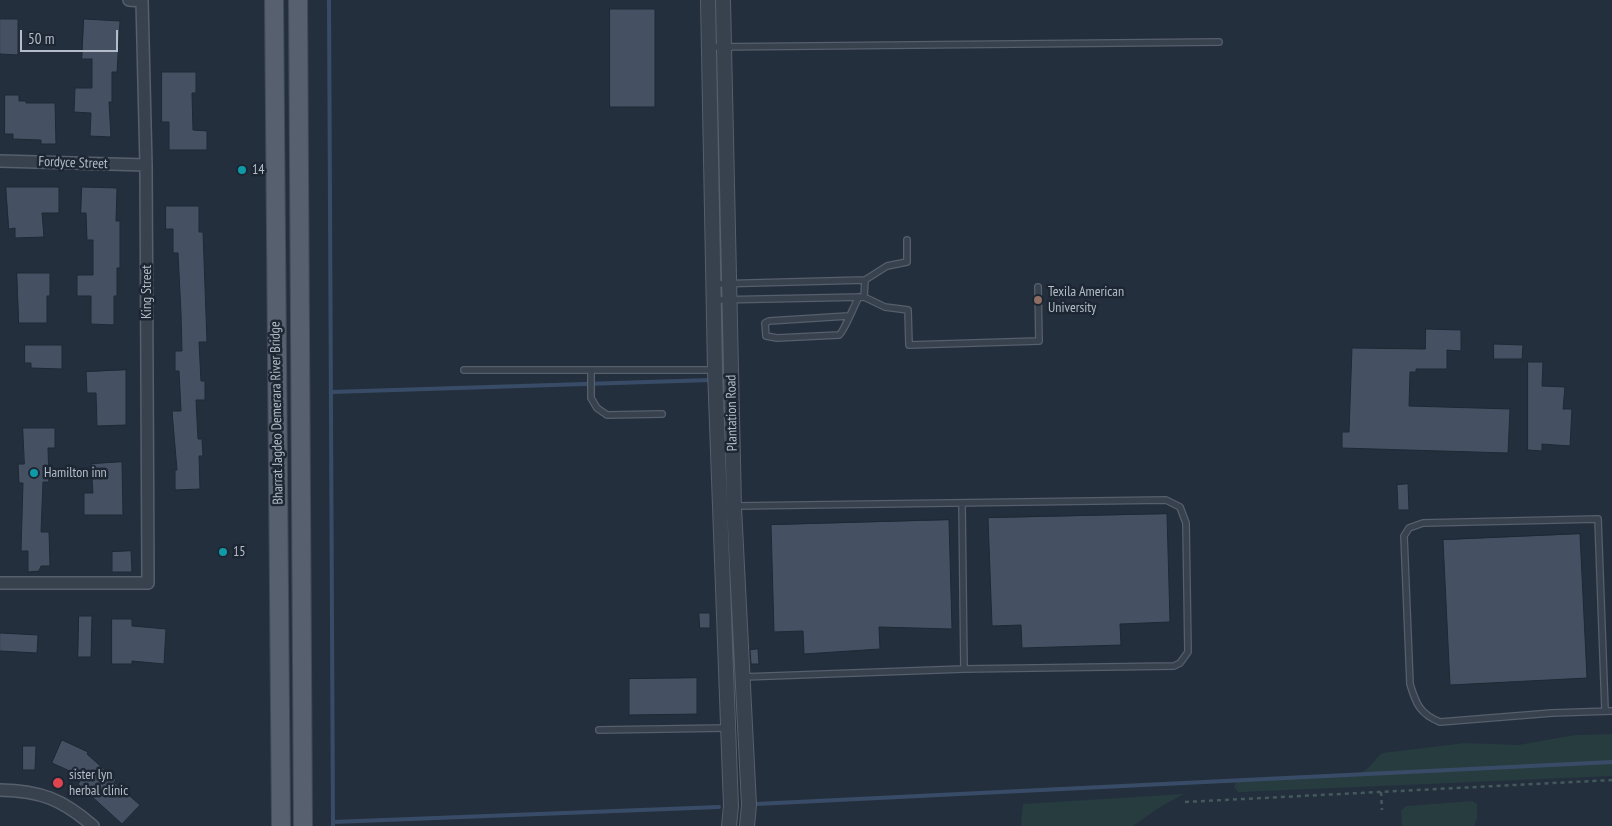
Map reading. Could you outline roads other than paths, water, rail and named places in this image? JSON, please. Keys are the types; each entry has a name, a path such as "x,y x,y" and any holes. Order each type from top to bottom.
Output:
{"main road":[{"name":"Bharrat Jagdeo Demerara River Bridge","path":"274,0 281,826"},
{"name":"Bharrat Jagdeo Demerara River Bridge","path":"298,0 303,826"}],"street":[{"path":"129,0 142,0"},
{"name":"King Street","path":"0,583 148,583 146,165 142,0"},
{"name":"Plantation Road","path":"708,0 715,370 731,806 729,826"},
{"name":"Plantation Road","path":"723,0 734,507 749,805 747,826"},
{"name":"Fordyce Street","path":"0,161 146,165"},
{"path":"0,790 36,792 59,800 93,826"}],"lane":[{"path":"710,47 1218,42"},
{"path":"714,284 865,280 887,266 907,262 907,240"},
{"path":"848,316 772,320 766,323 766,336 777,338 839,335 844,331 848,316 861,297 865,280"},
{"path":"715,300 861,297 885,307 908,310 909,345 1039,341 1038,287"},
{"path":"464,370 715,370"},
{"path":"591,371 592,398 598,408 607,415 662,414"},
{"path":"719,507 1166,500 1174,502 1184,513 1186,523 1188,652 1180,663 1166,667 964,669 743,677"},
{"path":"962,504 964,669"},
{"path":"1598,519 1609,710 1440,722 1427,717 1416,706 1410,684 1404,536 1409,528 1423,523 1598,519"},
{"path":"599,730 727,728"}],"waterway":[{"path":"329,0 333,826"},
{"path":"331,392 711,380"},
{"path":"756,804 1612,762"},
{"path":"333,822 719,807"}],"place":[{"name":"14","path":"242,170"},
{"name":"Texila American University","path":"1038,300"},
{"name":"Hamilton inn","path":"34,473"},
{"name":"15","path":"223,552"},
{"name":"sister lyn herbal clinic","path":"58,783"}]}
